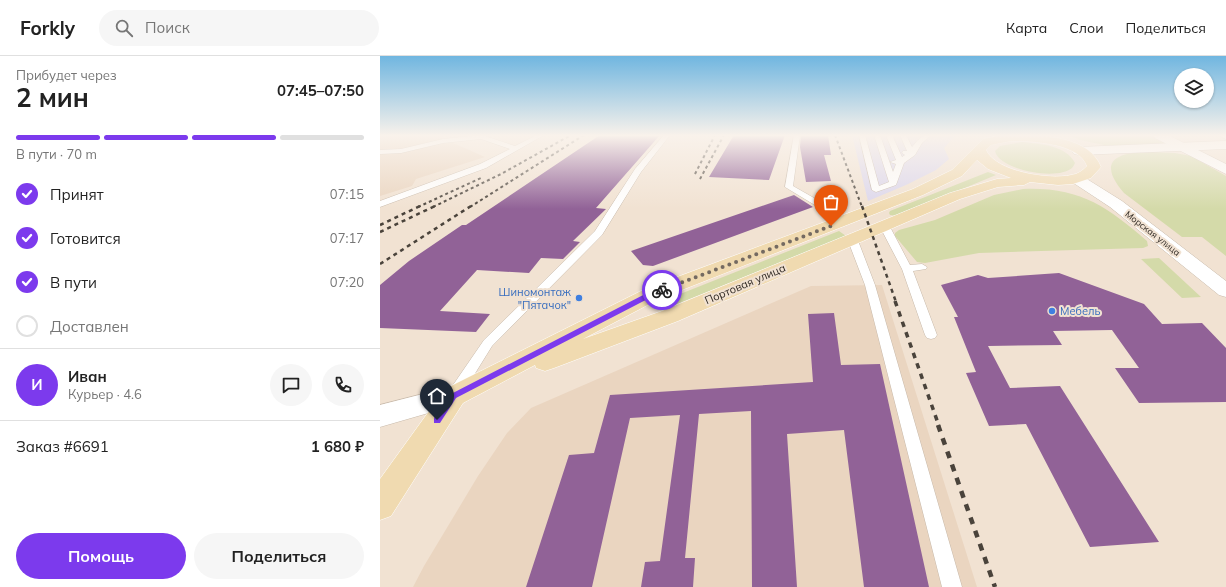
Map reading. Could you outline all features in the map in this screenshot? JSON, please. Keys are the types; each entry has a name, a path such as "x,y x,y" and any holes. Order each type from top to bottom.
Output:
{"main road":[{"name":"Портовая улица","path":"454,396 670,316 849,229 957,173 969,160"},
{"path":"985,160 995,167 1015,175 1038,180 1054,181 1077,179 1091,173 1094,167 1091,160"},
{"name":"Портовая улица","path":"454,396 652,294 849,229 884,225 955,196 997,183 1038,180"},
{"path":"652,294 648,305 654,312 670,316"},
{"path":"380,505 454,396"}],"street":[{"path":"1206,160 1226,170"},
{"name":"Морская улица","path":"1077,179 1116,204 1226,291"},
{"name":"Портовая улица","path":"380,416 454,396"}],"lane":[{"path":"380,204 483,166 494,160"},
{"path":"454,396 488,343 599,233 638,171 647,160"},
{"path":"793,160 789,187 849,229 870,285 952,587"},
{"path":"868,160 876,190 893,183 901,162 904,160"},
{"path":"893,183 886,162 901,162"},
{"path":"884,225 907,269 931,335"},
{"path":"907,269 922,267"}],"shaded area":[{"path":"380,160 476,160 416,179 412,186 380,196"},
{"path":"858,160 948,160 936,170 906,185 868,201"},
{"path":"882,285 977,587 413,587 478,476 507,433 531,408 811,286"}],"green space":[{"path":"1001,160 1073,160 1075,163 1072,168 1065,172 1054,174 1029,172 1007,164"},
{"path":"1114,160 1198,160 1226,176 1226,256 1202,237 1182,237 1124,193 1117,185 1112,175 1111,165"},
{"path":"988,172 996,175 897,216 890,215 889,213 890,211"},
{"path":"1023,189 1061,191 1091,201 1105,209 1132,229 1147,241 1148,246 1143,248 979,253 925,263 917,262 895,236 895,233 899,230 935,220 994,195"},
{"path":"839,231 846,236 672,306 669,307 661,305 665,300"},
{"path":"1159,258 1201,297 1182,298 1141,259"}],"building":[{"path":"563,160 638,160 596,208 606,209 573,241 580,242 563,259 541,258 529,273 477,270 440,311 490,314 476,332 380,328 380,285 409,261 462,225 466,225"},
{"path":"719,160 776,160 769,180 709,177"},
{"path":"802,160 825,160 831,181 806,182"},
{"path":"794,195 813,207 653,266 643,265 631,251"},
{"path":"1059,273 1144,304 1162,324 1202,323 1226,348 1226,402 1139,403 1115,368 1139,368 1112,330 1053,331 1062,345 988,346 1010,388 1060,386 1159,542 1090,547 1026,424 989,426 966,373 976,372 954,317 958,317 941,285 978,275 988,278"},
{"path":"834,313 841,365 880,364 929,587 864,587 844,430 787,434 797,587 752,587 751,411 699,414 685,558 695,558 693,587 641,587 645,562 660,561 680,415 630,418 592,587 526,587 569,455 594,453 610,395 813,382 808,314"}],"railway":[{"path":"433,207 527,160"},
{"path":"470,207 545,160"},
{"path":"695,174 702,160"},
{"path":"700,179 710,160"},
{"path":"844,160 862,207"},
{"path":"418,207 481,178"},
{"path":"380,225 420,206"},
{"path":"380,232 435,206"},
{"path":"380,264 471,206"},
{"path":"862,206 896,302"},
{"path":"895,301 939,426"},
{"path":"938,425 995,587"}],"way so far":[{"path":"662,290 831,226"}],"place":[{"name":"Шиномонтаж \"Пятачок\"","path":"579,298"},
{"name":"Мебель","path":"1052,311"}],"route":[{"path":"437,420 454,396 662,290"}]}
